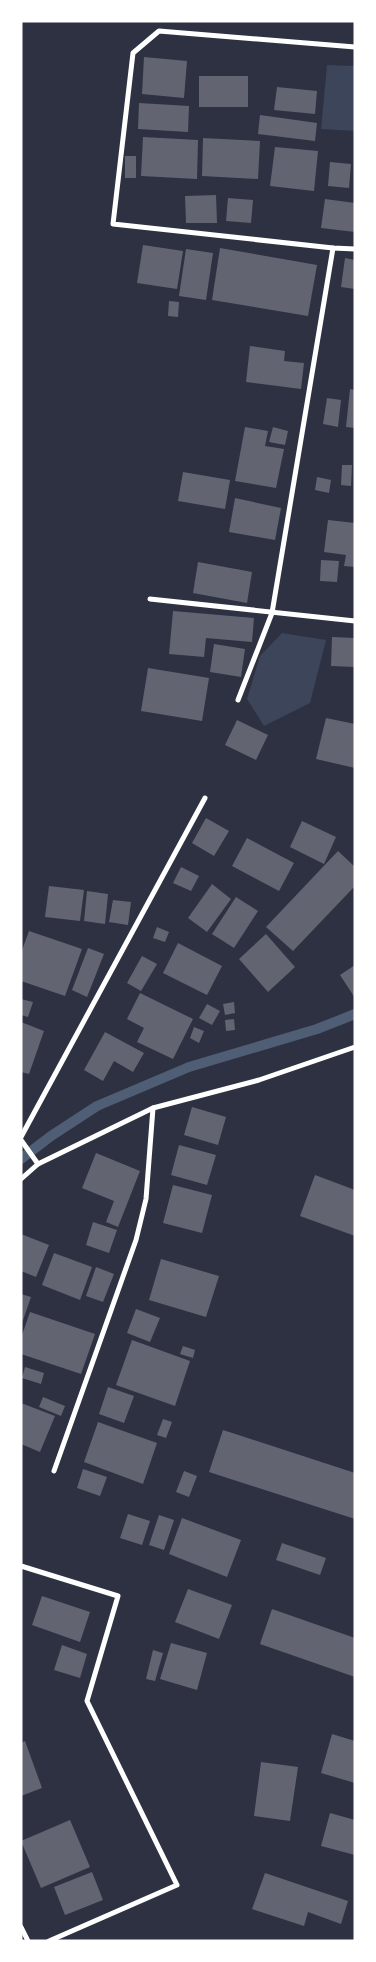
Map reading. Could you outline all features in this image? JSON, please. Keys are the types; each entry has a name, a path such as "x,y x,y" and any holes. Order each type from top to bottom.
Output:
{"street":[{"path":"355,47 159,31 133,53 113,224 355,249"},
{"path":"238,700 272,613 332,248"},
{"path":"150,599 355,621"},
{"path":"38,1164 21,1139 205,798"},
{"path":"21,1179 38,1164 152,1108 259,1080 355,1047"},
{"path":"54,1471 136,1240 146,1199 152,1108"},
{"path":"21,1566 118,1596 86,1701 178,1885 49,1941"},
{"path":"21,1927 28,1941"}],"shaded area":[{"path":"327,65 355,66 355,131 321,129"},
{"path":"282,633 326,640 310,703 264,726 247,699 260,656"}],"building":[{"path":"144,57 187,61 184,98 142,94"},
{"path":"199,76 248,76 248,107 199,107"},
{"path":"277,87 317,91 315,114 274,110"},
{"path":"139,103 189,106 188,132 138,129"},
{"path":"260,115 317,123 315,141 258,134"},
{"path":"143,137 198,140 197,179 141,176"},
{"path":"203,138 260,141 258,179 202,176"},
{"path":"275,147 318,151 314,191 270,186"},
{"path":"125,156 136,156 136,178 125,178"},
{"path":"330,162 351,164 349,188 328,186"},
{"path":"216,195 217,223 186,223 185,196"},
{"path":"228,198 253,200 251,223 226,221"},
{"path":"325,199 355,203 355,232 321,228"},
{"path":"143,245 183,251 177,289 137,283"},
{"path":"220,248 317,265 308,316 212,300"},
{"path":"186,249 213,253 206,300 179,296"},
{"path":"345,258 355,260 355,289 341,287"},
{"path":"169,301 179,302 178,317 168,316"},
{"path":"250,346 285,351 284,361 304,363 301,389 246,382"},
{"path":"350,389 355,390 355,428 346,427"},
{"path":"327,398 341,400 338,427 323,424"},
{"path":"245,427 268,431 265,446 284,449 276,488 235,481"},
{"path":"273,427 288,431 285,445 269,442"},
{"path":"342,465 352,465 351,486 341,485"},
{"path":"183,472 230,480 225,509 178,501"},
{"path":"317,477 331,480 329,493 315,490"},
{"path":"235,498 281,508 275,540 229,532"},
{"path":"328,520 355,523 355,567 344,566 346,555 324,552"},
{"path":"321,560 339,561 337,582 320,581"},
{"path":"198,562 252,572 247,603 193,593"},
{"path":"173,611 254,618 252,642 206,638 204,657 169,654"},
{"path":"332,637 355,638 355,667 331,666"},
{"path":"214,644 245,649 241,677 210,672"},
{"path":"148,668 209,678 202,721 141,711"},
{"path":"326,718 355,724 355,768 316,759"},
{"path":"237,720 268,735 256,760 225,745"},
{"path":"206,818 229,831 214,856 192,843"},
{"path":"302,821 336,837 324,864 290,847"},
{"path":"247,838 294,863 279,891 232,866"},
{"path":"338,851 355,867 355,886 293,951 266,927"},
{"path":"181,867 199,876 191,891 173,883"},
{"path":"212,884 231,899 207,932 188,918"},
{"path":"49,886 84,890 80,921 45,917"},
{"path":"87,891 108,894 105,924 84,921"},
{"path":"236,897 258,911 234,948 212,934"},
{"path":"113,900 131,902 128,925 109,922"},
{"path":"157,927 169,932 165,942 153,938"},
{"path":"29,931 82,949 65,996 21,981 21,953"},
{"path":"266,934 295,967 268,992 239,959"},
{"path":"178,943 222,966 207,995 163,973"},
{"path":"88,948 104,954 87,997 72,990"},
{"path":"142,956 157,964 141,991 127,983"},
{"path":"355,965 355,998 340,975"},
{"path":"140,993 193,1019 173,1059 137,1042 144,1028 127,1019"},
{"path":"21,999 33,1002 28,1017 21,1015"},
{"path":"234,1002 235,1013 225,1015 223,1004"},
{"path":"207,1004 220,1011 212,1025 199,1018"},
{"path":"234,1019 235,1030 226,1031 225,1020"},
{"path":"21,1022 44,1031 29,1074 21,1072"},
{"path":"194,1027 204,1031 199,1043 190,1038"},
{"path":"105,1032 144,1053 133,1072 114,1061 103,1081 84,1070"},
{"path":"192,1107 226,1117 218,1145 184,1135"},
{"path":"179,1145 216,1155 207,1185 171,1175"},
{"path":"96,1153 140,1171 118,1227 106,1222 114,1201 82,1188"},
{"path":"315,1175 355,1190 355,1236 300,1216"},
{"path":"173,1185 212,1195 202,1233 163,1223"},
{"path":"93,1222 117,1230 109,1253 86,1245"},
{"path":"21,1234 49,1245 36,1277 21,1271"},
{"path":"54,1253 92,1267 80,1300 42,1285"},
{"path":"161,1259 219,1276 206,1317 149,1300"},
{"path":"96,1267 114,1274 103,1302 86,1296"},
{"path":"21,1294 31,1297 22,1323 21,1323"},
{"path":"136,1309 160,1318 150,1342 127,1333"},
{"path":"30,1312 95,1334 81,1374 21,1354 21,1338"},
{"path":"132,1340 190,1361 175,1406 116,1385"},
{"path":"183,1346 195,1350 193,1358 180,1354"},
{"path":"25,1367 44,1373 41,1384 22,1378"},
{"path":"108,1387 134,1396 124,1423 99,1414"},
{"path":"43,1397 65,1406 61,1416 39,1407"},
{"path":"21,1403 55,1416 40,1452 21,1444"},
{"path":"163,1419 172,1422 166,1438 157,1435"},
{"path":"98,1422 157,1443 143,1484 84,1462"},
{"path":"223,1430 355,1473 355,1519 209,1472"},
{"path":"83,1469 107,1477 100,1496 77,1488"},
{"path":"184,1471 197,1476 189,1497 176,1492"},
{"path":"128,1514 150,1521 142,1545 120,1538"},
{"path":"159,1515 174,1520 164,1550 149,1545"},
{"path":"182,1518 241,1540 227,1577 169,1554"},
{"path":"282,1543 326,1558 320,1575 276,1560"},
{"path":"188,1589 232,1605 219,1639 175,1622"},
{"path":"42,1596 90,1612 80,1642 32,1625"},
{"path":"272,1609 355,1638 355,1677 260,1644"},
{"path":"171,1643 207,1653 197,1690 160,1679"},
{"path":"62,1645 87,1654 80,1678 54,1670"},
{"path":"153,1650 163,1653 155,1681 146,1679"},
{"path":"332,1734 355,1741 355,1783 321,1773"},
{"path":"25,1741 42,1788 21,1796 21,1743"},
{"path":"261,1762 298,1767 290,1821 254,1816"},
{"path":"330,1813 355,1820 355,1855 321,1846"},
{"path":"70,1820 90,1867 41,1888 21,1841"},
{"path":"92,1872 103,1900 65,1915 54,1887"},
{"path":"265,1873 348,1901 341,1924 308,1912 304,1926 252,1909"}],"waterway":[{"path":"21,1159 51,1136 97,1106 189,1067 317,1029 355,1014"}]}
